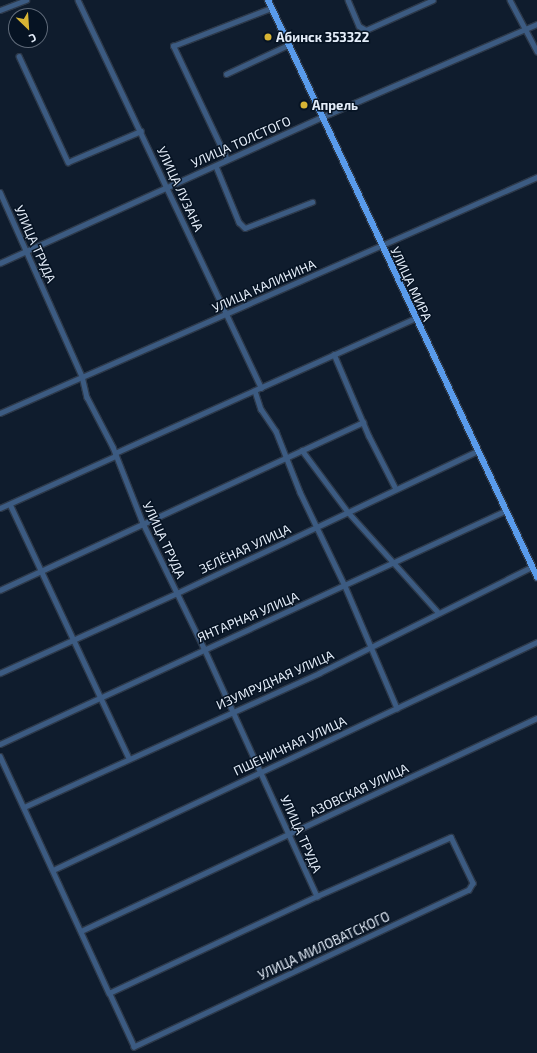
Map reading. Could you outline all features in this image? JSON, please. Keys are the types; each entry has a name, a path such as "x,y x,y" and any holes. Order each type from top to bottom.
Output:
{"main road":[{"name":"УЛИЦА МИРА","path":"268,0 476,451 537,577"}],"street":[{"path":"0,10 26,0"},
{"name":"УЛИЦА ЛУЗАНА","path":"78,0 261,388"},
{"path":"348,0 359,26 366,30 433,0"},
{"path":"510,0 537,51"},
{"path":"227,160 173,46 271,8"},
{"name":"УЛИЦА ТОЛСТОГО","path":"0,263 322,117 537,24"},
{"path":"226,74 288,45"},
{"path":"19,56 68,162 141,131"},
{"path":"216,166 239,222 245,228 312,202"},
{"name":"УЛИЦА КАЛИНИНА","path":"0,414 82,376 226,315 537,177"},
{"name":"УЛИЦА ТРУДА","path":"0,192 82,376 87,397 115,454 143,523 234,711 317,896"},
{"path":"0,508 115,454 415,318"},
{"path":"334,354 363,422 396,489"},
{"path":"255,391 261,409 276,431 316,527 345,586 397,708"},
{"path":"0,590 363,422"},
{"path":"302,450 348,512 438,612"},
{"name":"ЗЕЛЁНАЯ УЛИЦА","path":"0,673 74,641 177,593 476,451"},
{"path":"10,504 129,758"},
{"name":"ЯНТАРНАЯ УЛИЦА","path":"0,744 204,648 345,586 505,511"},
{"name":"ИЗУМРУДНАЯ УЛИЦА","path":"24,807 371,648 438,612 532,567"},
{"name":"ПШЕНИЧНАЯ УЛИЦА","path":"53,870 537,642"},
{"name":"АЗОВСКАЯ УЛИЦА","path":"81,930 289,835 537,718"},
{"path":"0,756 109,993 317,896"},
{"name":"УЛИЦА МИЛОВАТСКОГО","path":"109,993 134,1047 468,890 473,883 451,837 317,896"}],"place":[{"name":"Абинск 353322","path":"268,37"},
{"name":"Апрель","path":"304,105"}]}
